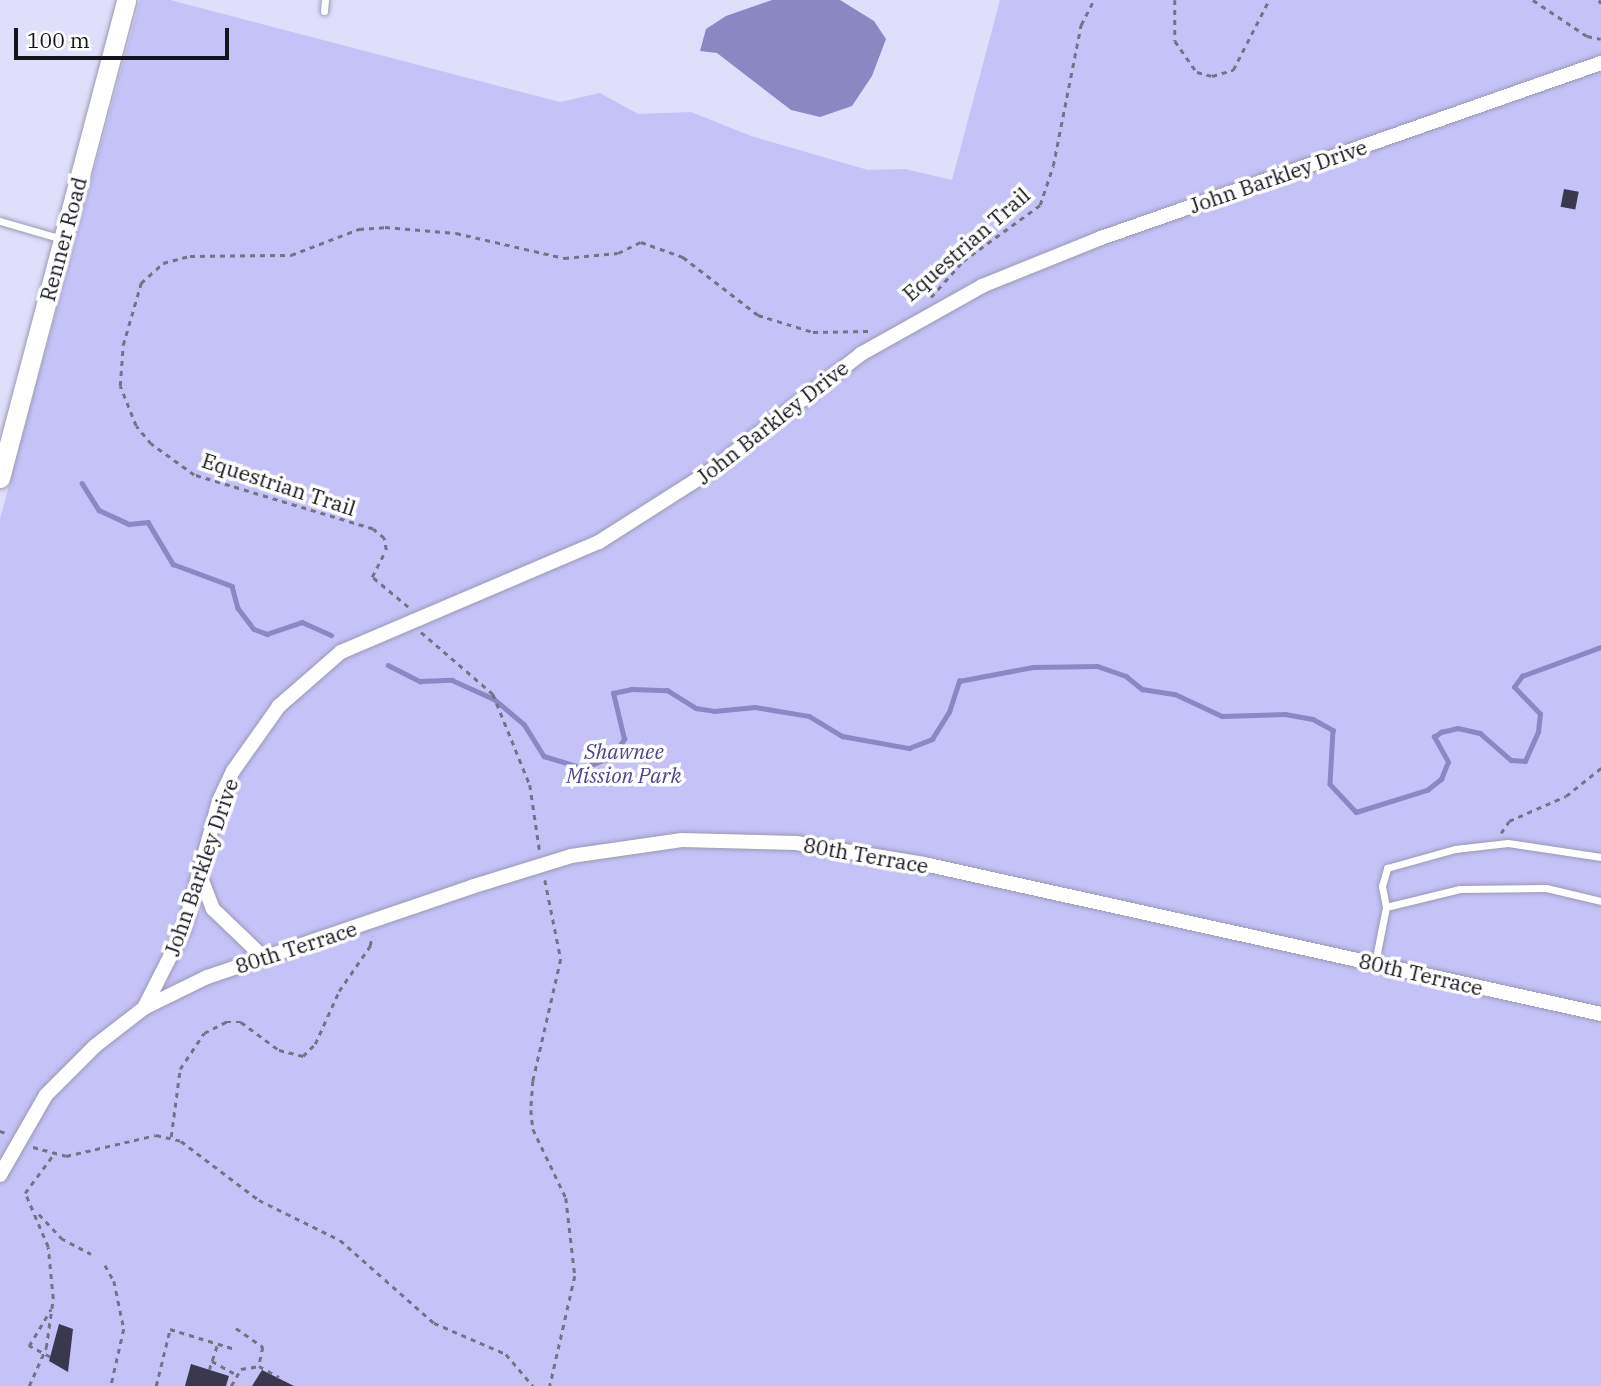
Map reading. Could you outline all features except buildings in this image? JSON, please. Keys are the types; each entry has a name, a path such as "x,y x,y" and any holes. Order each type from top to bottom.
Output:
{"main road":[{"name":"Renner Road","path":"0,478 126,0"}],"street":[{"name":"John Barkley Drive","path":"144,1008 184,929 219,801 249,745 279,706 341,652 415,619 550,567 657,508 861,354 982,286 1101,238 1600,66"},
{"name":"80th Terrace","path":"144,1008 207,977 542,864 618,846 682,840 796,843 924,864 1601,1014"},
{"path":"200,874 214,909 263,957"},
{"path":"0,1175 46,1095 94,1046 144,1008"}],"lane":[{"path":"324,10 325,0"},
{"path":"0,221 63,239"},
{"path":"1375,963 1387,907 1382,886 1388,868 1455,849 1494,845 1582,851 1601,857"},
{"path":"1387,907 1460,889 1546,888 1601,901"}],"path":[{"name":"Equestrian Trail","path":"924,304 964,261 1040,205 1053,166 1081,24 1094,0"},
{"path":"1175,0 1175,41 1196,72 1220,76 1233,70 1243,56 1269,0"},
{"path":"1533,0 1587,36 1601,38"},
{"name":"Equestrian Trail","path":"550,1386 575,1276 566,1198 533,1129 531,1110 533,1081 561,959 530,785 493,694 429,640 403,601 372,577 386,550 384,538 373,529 194,475 151,444 136,426 120,386 123,345 141,283 163,263 190,256 291,255 359,229 456,233 564,258 618,253 641,242 683,257 758,315 813,332 877,331"},
{"path":"1494,845 1509,821 1566,796 1601,768"},
{"path":"172,1137 180,1069 196,1041 226,1022 241,1022 279,1050 297,1056 310,1051 339,991 370,946 370,923"},
{"path":"0,1131 10,1135"},
{"path":"26,1143 53,1155 80,1155 156,1135 172,1137 259,1200 340,1240 434,1323 506,1354 533,1386"},
{"path":"53,1155 24,1192 36,1211 61,1238 91,1254"},
{"path":"29,1386 44,1354 53,1304 48,1247 36,1211"},
{"path":"105,1265 114,1281 124,1329 111,1386"},
{"path":"50,1357 29,1346 53,1304"},
{"path":"156,1386 170,1328 235,1349"},
{"path":"236,1328 263,1347 258,1366"},
{"path":"209,1370 218,1343"},
{"path":"212,1362 236,1374"},
{"path":"231,1386 236,1374 247,1366 258,1366 279,1377"}],"green space":[{"name":"Shawnee Mission Park","path":"140,0 170,0 560,102 600,93 638,114 691,112 751,136 868,170 905,169 952,180 1000,0 1601,0 1601,1386 0,1386 0,519"}],"shaded area":[{"path":"772,0 840,0 874,21 886,39 872,76 852,106 820,117 791,110 717,53 700,51 706,29 726,16"}],"waterway":[{"path":"82,483 99,510 129,524 148,522 173,564 232,586 238,608 254,629 267,634 302,622 331,635"},
{"path":"388,665 420,681 452,680 494,699 524,724 544,756 583,768 612,757 624,739 613,693 632,689 667,690 696,708 714,711 755,707 809,716 842,736 909,748 932,739 949,712 959,681 1033,667 1097,666 1126,676 1142,689 1175,694 1222,716 1285,714 1313,719 1333,730 1330,784 1356,812 1427,790 1441,779 1448,762 1434,737 1441,732 1458,728 1480,733 1511,760 1525,761 1538,732 1540,714 1514,687 1522,676 1601,647"}]}
